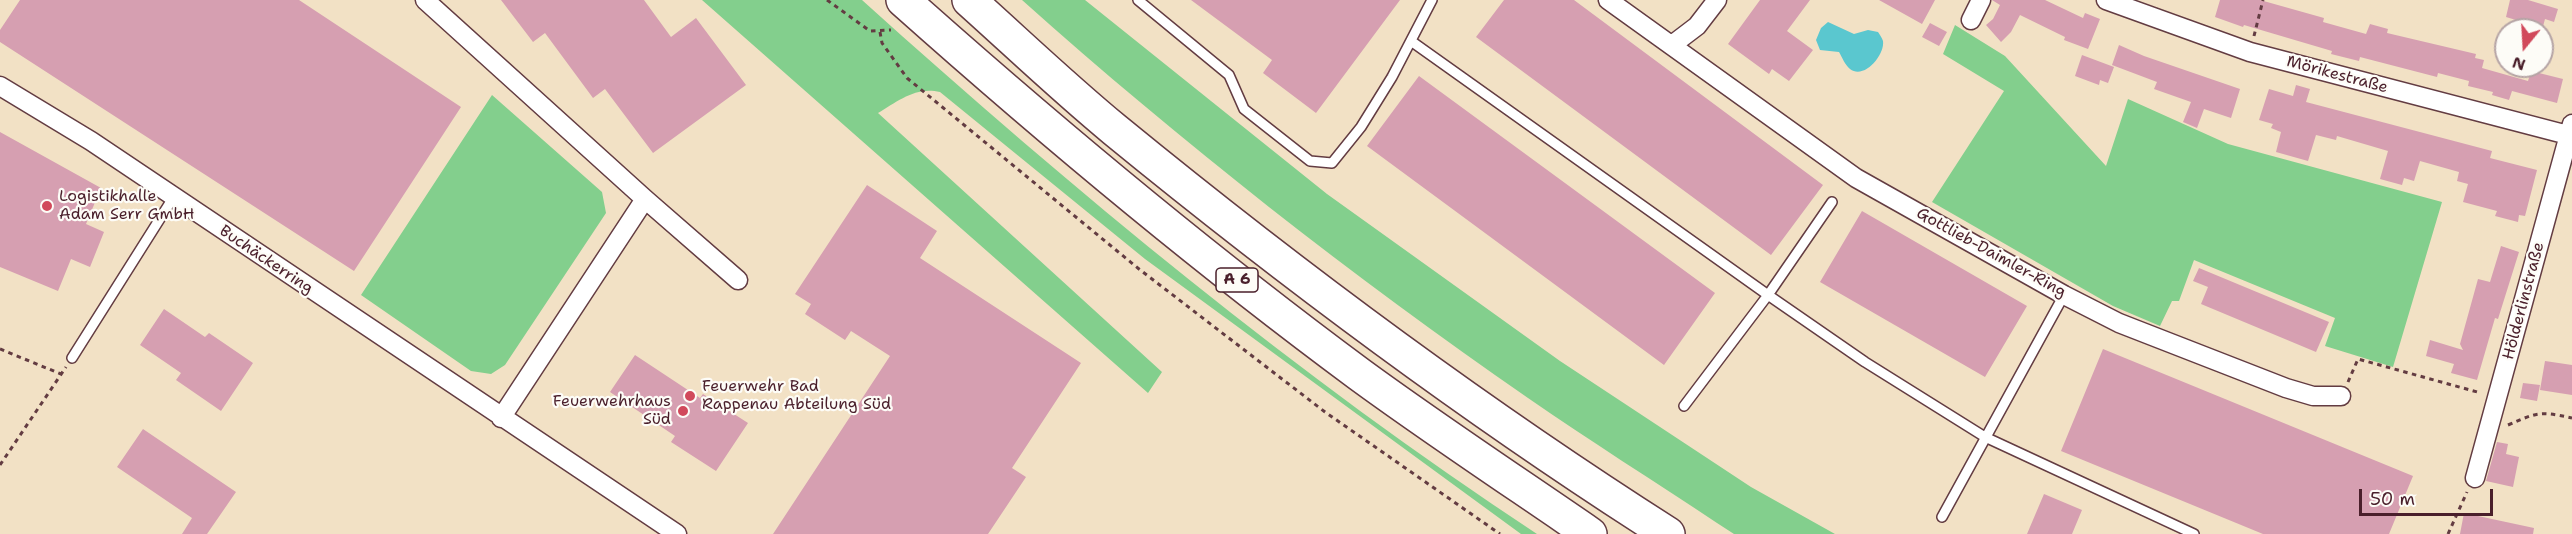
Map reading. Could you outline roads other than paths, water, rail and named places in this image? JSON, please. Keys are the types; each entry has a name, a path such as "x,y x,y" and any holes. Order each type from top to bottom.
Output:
{"highway":[{"name":"A 6","path":"903,0 1093,165 1277,312 1370,382 1590,534"},
{"name":"A 6","path":"969,0 1113,129 1303,278 1472,402 1668,534"}],"street":[{"path":"425,0 645,200 738,280"},
{"name":"Gottlieb-Daimler-Ring","path":"1608,0 1856,178 2064,295 2119,323 2286,388 2313,396 2341,396"},
{"path":"1672,45 1697,26 1717,0"},
{"path":"1971,20 1981,0"},
{"name":"Mörikestraße","path":"2106,0 2250,52 2571,132"},
{"name":"Buchäckerring","path":"0,86 91,141 677,534"},
{"name":"Hölderlinstraße","path":"2475,478 2571,132"},
{"path":"501,418 645,200"}],"lane":[{"path":"1138,0 1229,75 1244,109 1310,161 1332,163 1361,127 1392,77 1432,0"},
{"path":"1411,41 1768,295 1865,362 1985,438 2194,534"},
{"path":"72,358 173,198"},
{"path":"1684,406 1768,295 1832,202"},
{"path":"1942,517 2064,295"}],"water":[{"path":"1828,22 1854,34 1868,30 1878,32 1883,41 1883,47 1877,59 1867,69 1856,72 1848,67 1839,52 1820,50 1816,40 1821,28"}],"place":[{"name":"Logistikhalle Adam Serr GmbH","path":"47,206"},
{"name":"Feuerwehr Bad Rappenau Abteilung Süd","path":"690,396"},
{"name":"Feuerwehrhaus Süd","path":"683,411"}]}
